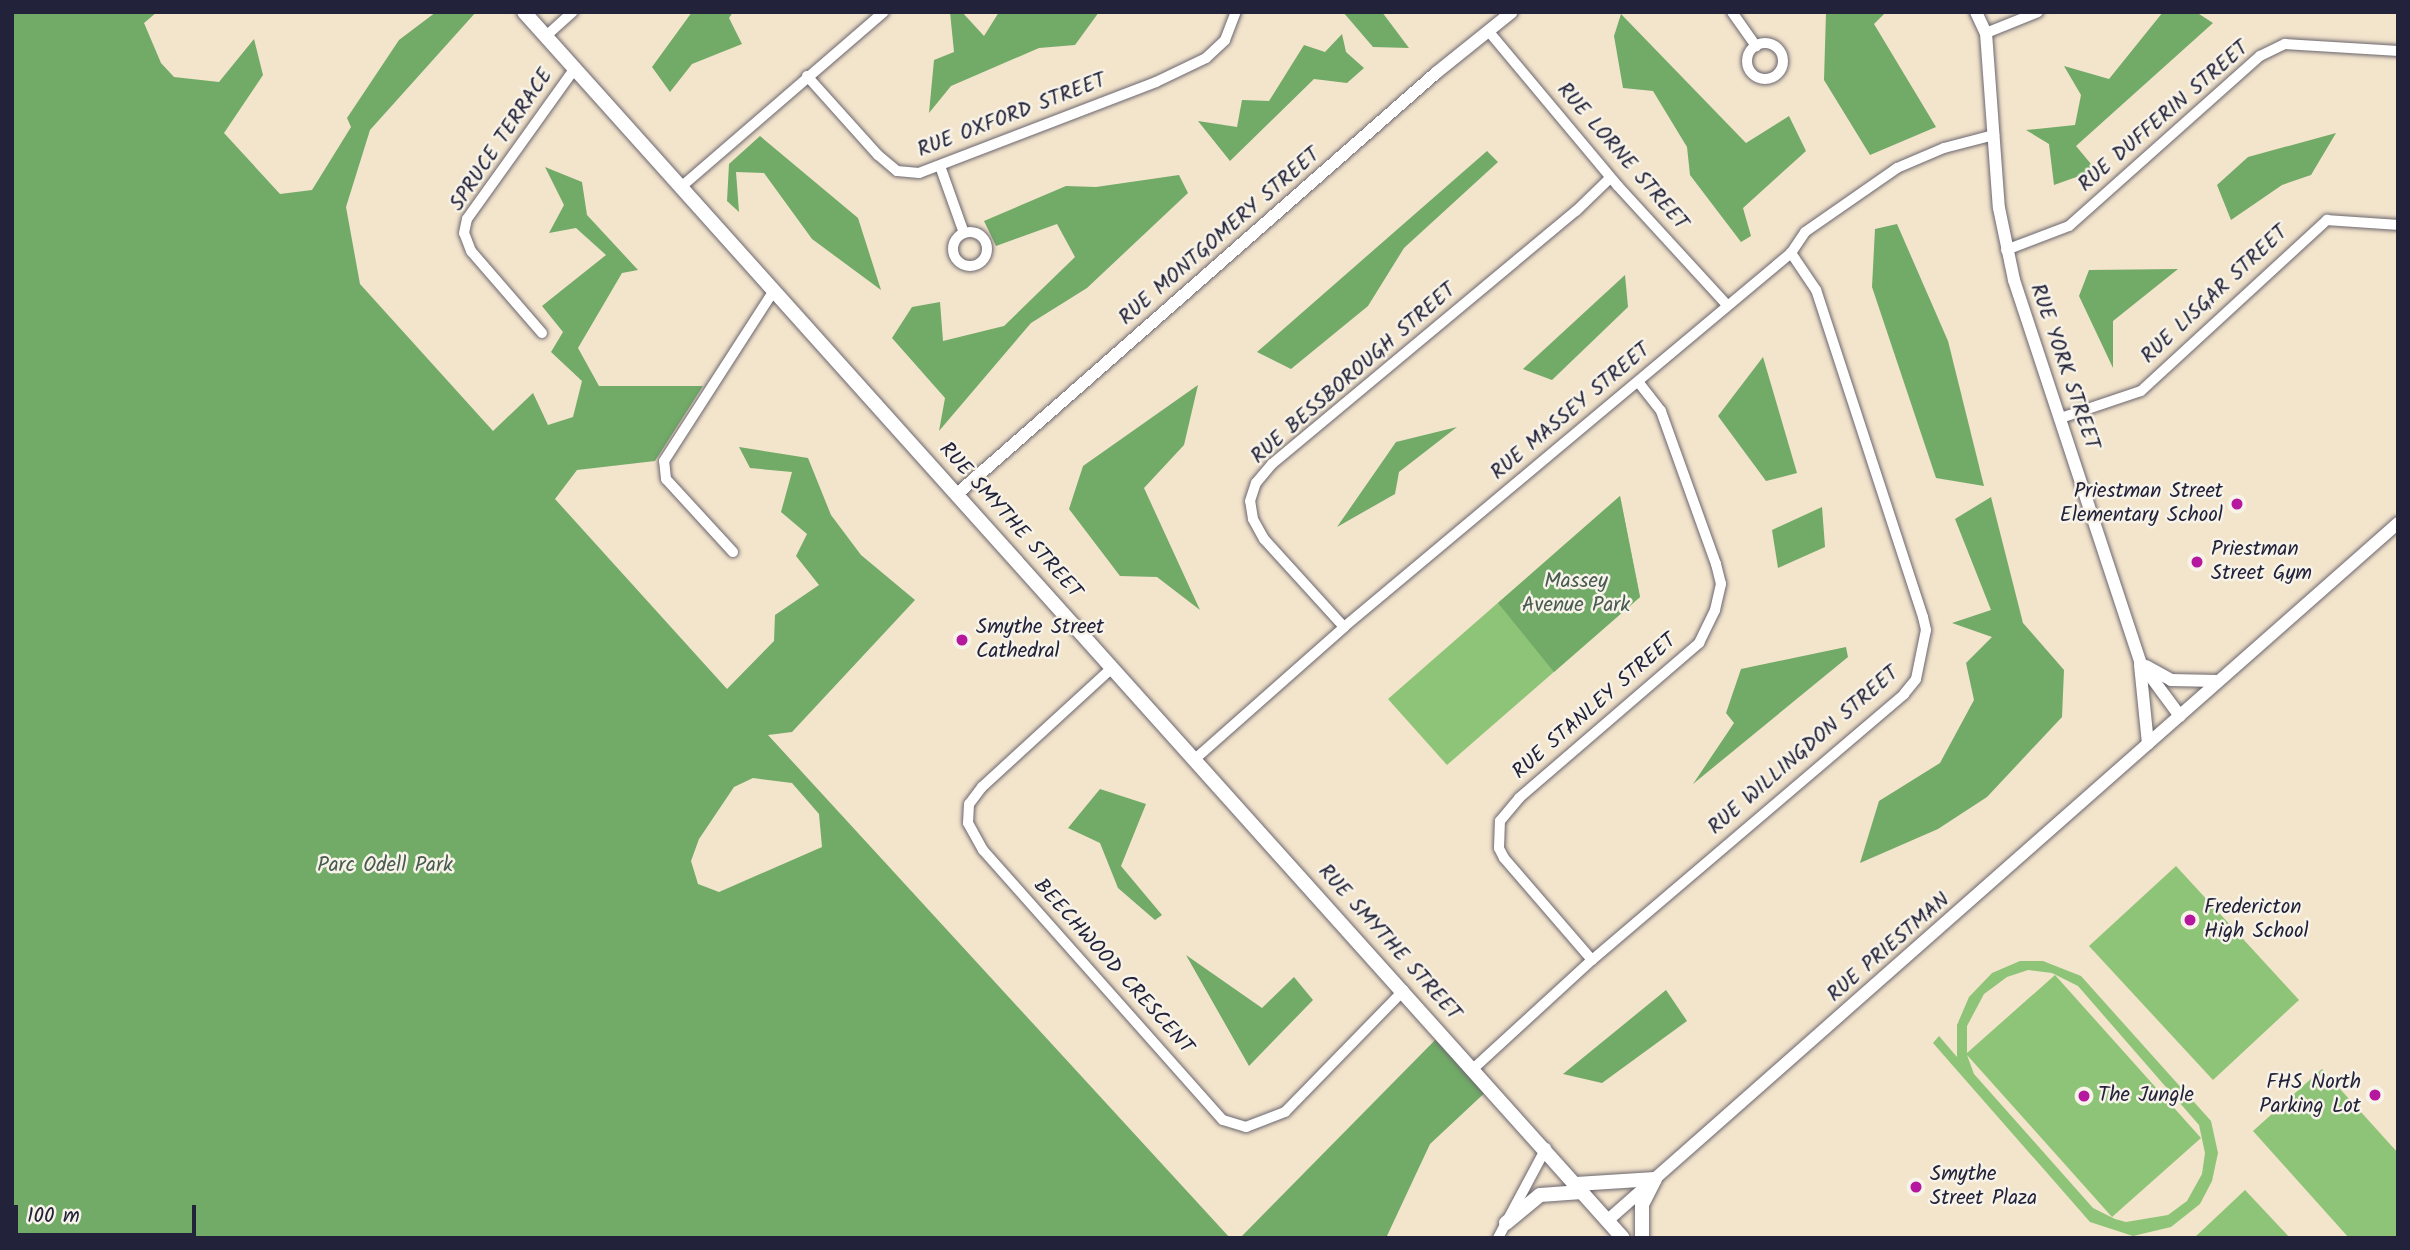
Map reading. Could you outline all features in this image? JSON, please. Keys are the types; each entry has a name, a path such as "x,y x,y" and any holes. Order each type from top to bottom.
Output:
{"main road":[{"name":"RUE SMYTHE STREET","path":"524,12 1546,1148 1623,1238"},
{"path":"1506,1223 1540,1195 1655,1179"},
{"path":"1642,1238 1642,1205 1655,1179"}],"street":[{"path":"546,36 573,12"},
{"path":"681,187 884,12"},
{"name":"RUE OXFORD STREET","path":"807,76 897,171 919,173 1156,82 1206,58 1225,40 1236,12"},
{"name":"RUE MONTGOMERY STREET","path":"957,494 1436,73 1490,33 1512,12"},
{"path":"1732,12 1756,46"},
{"name":"RUE YORK STREET","path":"1976,12 1986,33 2006,250 2140,662 2180,716"},
{"path":"1986,33 2038,12"},
{"name":"RUE LORNE STREET","path":"1490,33 1610,177 1727,304"},
{"name":"RUE DUFFERIN STREET","path":"2006,250 2069,226 2272,50 2284,44 2306,43 2398,51"},
{"name":"SPRUCE TERRACE","path":"542,333 471,251 464,233 467,219 575,68"},
{"name":"RUE MASSEY STREET","path":"1195,759 1344,627 1791,253 1805,233 1897,168 1944,148 1994,135"},
{"path":"940,166 964,233"},
{"name":"RUE BESSBOROUGH STREET","path":"1344,627 1264,539 1253,519 1250,502 1256,483 1272,464 1576,211 1610,177"},
{"name":"RUE LISGAR STREET","path":"2061,418 2141,391 2327,220 2398,225"},
{"name":"RUE WILLINGDON STREET","path":"1474,1068 1592,960 1904,694 1916,679 1926,630 1923,617 1816,290 1791,253"},
{"path":"733,552 666,479 664,461 775,290"},
{"name":"RUE STANLEY STREET","path":"1592,960 1504,858 1499,848 1500,821 1519,798 1699,643 1715,610 1721,584 1716,564 1661,411 1638,382"},
{"name":"RUE PRIESTMAN","path":"1608,1220 2398,523"},
{"path":"2140,662 2171,680 2218,681"},
{"path":"2140,662 2148,744"},
{"name":"BEECHWOOD CRESCENT","path":"1113,667 982,787 969,804 967,820 971,835 989,857 1223,1120 1246,1127 1285,1112 1404,990"},
{"path":"1498,1238 1546,1148"}],"green space":[{"name":"Parc Odell Park","path":"12,12 157,12 144,23 161,63 174,77 219,82 254,39 263,75 224,133 280,194 312,190 351,127 347,118 399,40 436,12 476,12 370,130 346,207 360,284 493,431 533,393 548,425 573,417 582,381 551,352 563,332 542,306 606,255 576,228 549,233 564,205 545,167 582,182 587,215 638,270 622,273 578,348 599,386 703,386 655,461 577,470 555,499 727,689 774,641 775,615 819,585 796,556 807,534 781,512 792,472 750,468 739,447 808,458 831,515 861,555 915,600 792,732 768,735 1230,1238 12,1238","holes":["753,778 792,783 819,814 822,847 719,892 698,884 691,861 699,839 734,787"]},
{"path":"692,12 733,12 729,18 742,44 692,64 670,92 652,67"},
{"path":"950,12 962,12 984,36 999,12 1099,12 1075,45 1039,48 951,86 929,113 934,60 954,52"},
{"path":"1343,12 1382,12 1409,48 1373,47"},
{"path":"1826,12 1886,12 1874,24 1936,127 1870,155 1824,80"},
{"path":"2163,12 2196,12 2213,23 2076,146 2096,170 2054,185 2049,144 2026,130 2075,125 2081,95 2064,66 2109,79"},
{"path":"1621,14 1746,143 1789,116 1806,151 1743,208 1751,236 1741,242 1690,175 1687,147 1653,91 1623,88 1614,36"},
{"path":"1342,34 1346,52 1364,68 1347,83 1314,79 1230,161 1198,121 1237,127 1242,100 1269,101 1304,45 1325,52"},
{"path":"2336,133 2311,175 2282,185 2231,220 2217,185 2248,157"},
{"path":"760,136 858,218 881,290 812,239 764,173 736,172 739,212 727,201 729,164"},
{"path":"1487,151 1498,162 1404,248 1368,306 1291,369 1257,352"},
{"path":"1179,175 1188,193 1087,288 1031,323 939,431 945,398 892,338 912,307 940,302 943,341 1004,326 1075,257 1057,224 996,246 984,221 1066,186 1096,187"},
{"path":"1897,224 1948,341 1984,486 1936,478 1872,287 1875,229"},
{"path":"2178,269 2113,321 2113,368 2079,296 2089,270"},
{"path":"1625,275 1628,307 1552,380 1523,369"},
{"path":"1763,357 1797,473 1766,481 1718,416"},
{"path":"1198,385 1184,445 1144,488 1200,610 1157,577 1120,576 1069,509 1083,466"},
{"path":"1457,427 1399,472 1395,494 1337,527 1396,442"},
{"name":"Massey Avenue Park","path":"1620,496 1640,597 1447,765 1388,699"},
{"path":"1620,496 1640,597 1554,672 1498,603"},
{"path":"1991,497 2023,623 2064,670 2062,717 1987,797 1938,829 1860,863 1879,801 1940,763 1974,700 1966,663 1992,637 1952,623 1991,610 1955,519"},
{"path":"1822,507 1825,547 1778,568 1772,530"},
{"path":"1846,647 1848,657 1693,784 1734,723 1726,713 1741,669"},
{"path":"1100,789 1146,804 1121,866 1162,915 1155,920 1118,888 1100,843 1068,828"},
{"path":"2176,866 2299,1000 2213,1080 2089,946"},
{"path":"1186,955 1262,1008 1294,977 1313,1000 1249,1066"},
{"name":"The Jungle","path":"2020,961 2043,961 2081,976 2211,1121 2218,1153 2212,1181 2200,1204 2171,1227 2133,1236 2090,1222 1933,1043 1939,1036 1957,1057 1957,1025 1969,997 1992,973","holes":["2028,970 2052,973 2078,986 2199,1125 2205,1153 2202,1174 2187,1201 2168,1215 2126,1222 2115,1219 2093,1208 1974,1074 1967,1055 2112,1217 2201,1138 2055,975 1967,1053 1967,1026 1984,994 2007,977"]},
{"path":"1666,990 1687,1021 1602,1083 1563,1074"},
{"path":"1442,1033 1491,1087 1430,1144 1386,1238 1240,1238"},
{"path":"2322,1069 2398,1153 2398,1238 2349,1238 2253,1131"},
{"path":"2245,1190 2290,1238 2194,1238"}],"place":[{"name":"Priestman Street Elementary School","path":"2237,504"},
{"name":"Priestman Street Gym","path":"2197,562"},
{"name":"Smythe Street Cathedral","path":"962,640"},
{"name":"Fredericton High School","path":"2190,920"},
{"name":"FHS North Parking Lot","path":"2375,1095"},
{"name":"The Jungle","path":"2084,1096"},
{"name":"Smythe Street Plaza","path":"1916,1187"}]}
